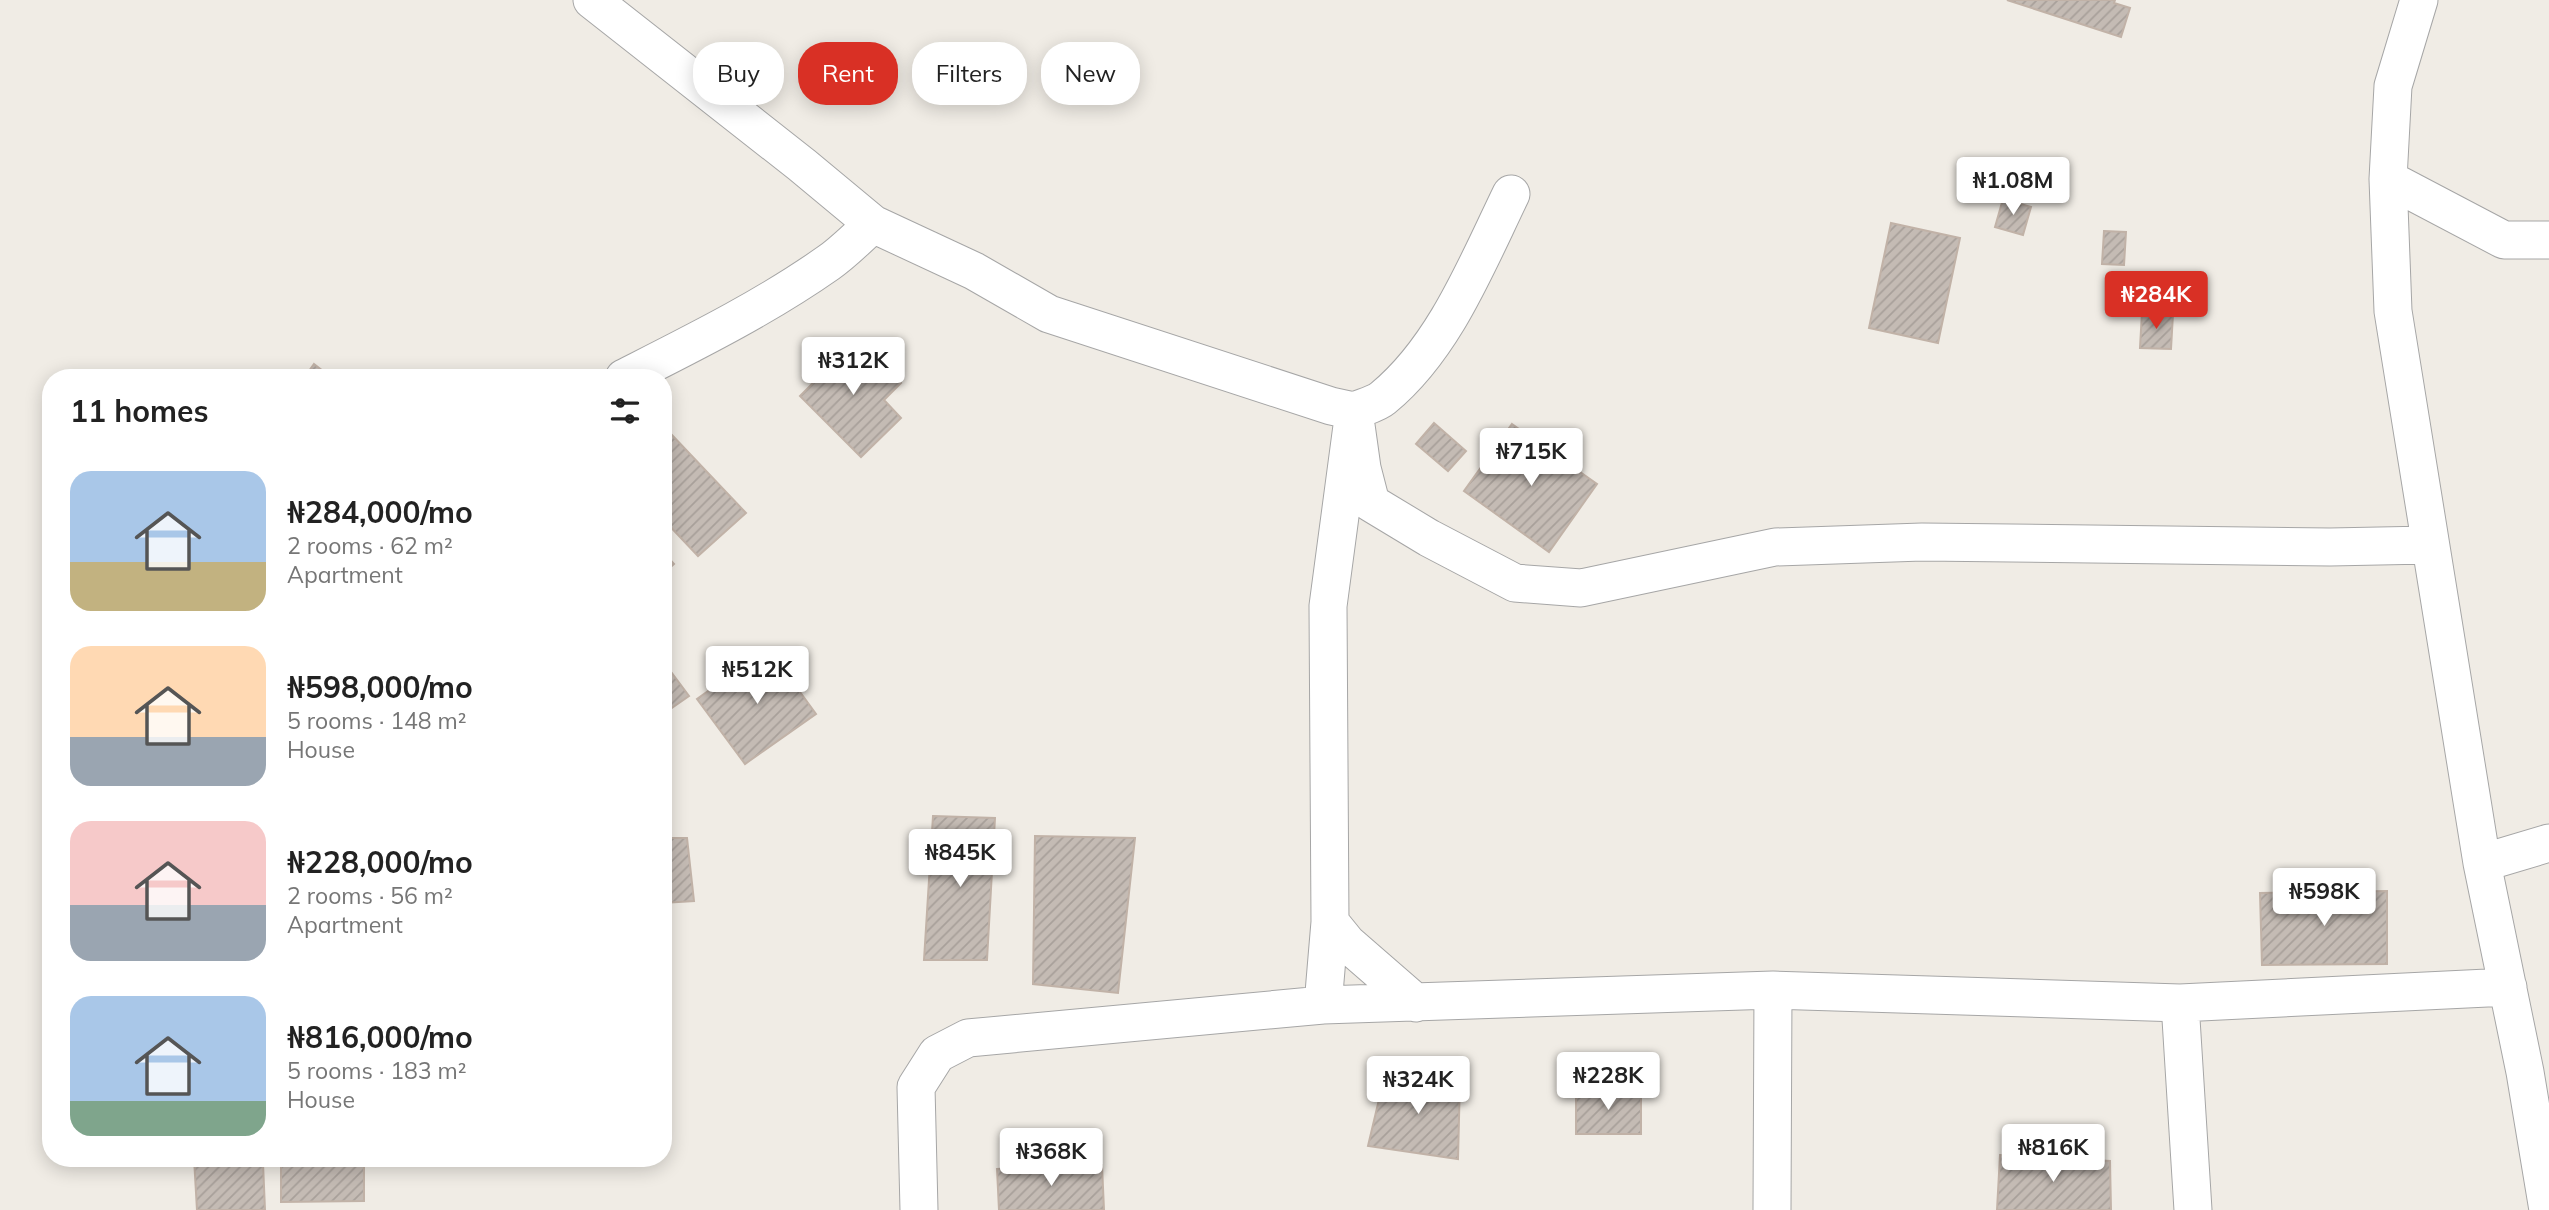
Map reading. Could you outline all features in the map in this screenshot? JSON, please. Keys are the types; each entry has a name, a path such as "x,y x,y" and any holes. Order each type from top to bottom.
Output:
{"street":[{"path":"592,0 873,224 974,271 1049,314 1354,411 1382,399 1433,345 1474,271 1511,194"},
{"path":"2419,0 2393,86 2388,178 2393,311 2482,863 2508,987 2537,1072 2549,1210"},
{"path":"2388,178 2504,240 2549,240"},
{"path":"642,369 772,298 830,262 873,224"},
{"path":"1354,411 1362,468 1371,503 1429,538 1515,583 1581,588 1775,547 1922,542 2330,547 2429,545"},
{"path":"1323,1005 1330,922 1328,607 1354,411"},
{"path":"2482,863 2549,843"},
{"path":"1330,922 1348,943 1416,1003"},
{"path":"919,1210 916,1087 937,1054 968,1038 1323,1005 1773,990 2179,1003 2508,987"},
{"path":"1772,1210 1773,990"},
{"path":"2179,1003 2193,1210"}],"building":[{"path":"2007,0 2115,0 2114,3 2130,8 2121,37"},
{"path":"2003,199 2031,207 2023,235 1995,227"},
{"path":"1891,223 1960,238 1938,343 1869,328"},
{"path":"2104,231 2126,232 2124,265 2102,264"},
{"path":"2142,312 2173,314 2171,349 2140,348"},
{"path":"828,344 846,362 863,345 901,383 884,400 901,418 861,457 800,396 821,375 809,362"},
{"path":"1434,423 1466,451 1448,471 1416,444"},
{"path":"1512,424 1597,484 1549,552 1464,491"},
{"path":"672,435 746,513 698,556 672,529"},
{"path":"768,648 816,714 745,764 697,699"},
{"path":"672,673 689,696 672,708"},
{"path":"933,816 995,818 987,960 924,960"},
{"path":"1035,836 1135,838 1118,993 1033,984"},
{"path":"672,838 687,838 694,901 672,902"},
{"path":"2387,891 2387,964 2262,965 2260,893"},
{"path":"1385,1074 1460,1079 1458,1159 1368,1146"},
{"path":"1576,1091 1641,1091 1641,1134 1576,1134"},
{"path":"2000,1155 2110,1161 2111,1210 1997,1210"},
{"path":"1102,1165 1104,1210 999,1210 997,1169"},
{"path":"195,1167 263,1167 265,1210 197,1210"},
{"path":"281,1167 364,1167 364,1201 281,1202"}]}
